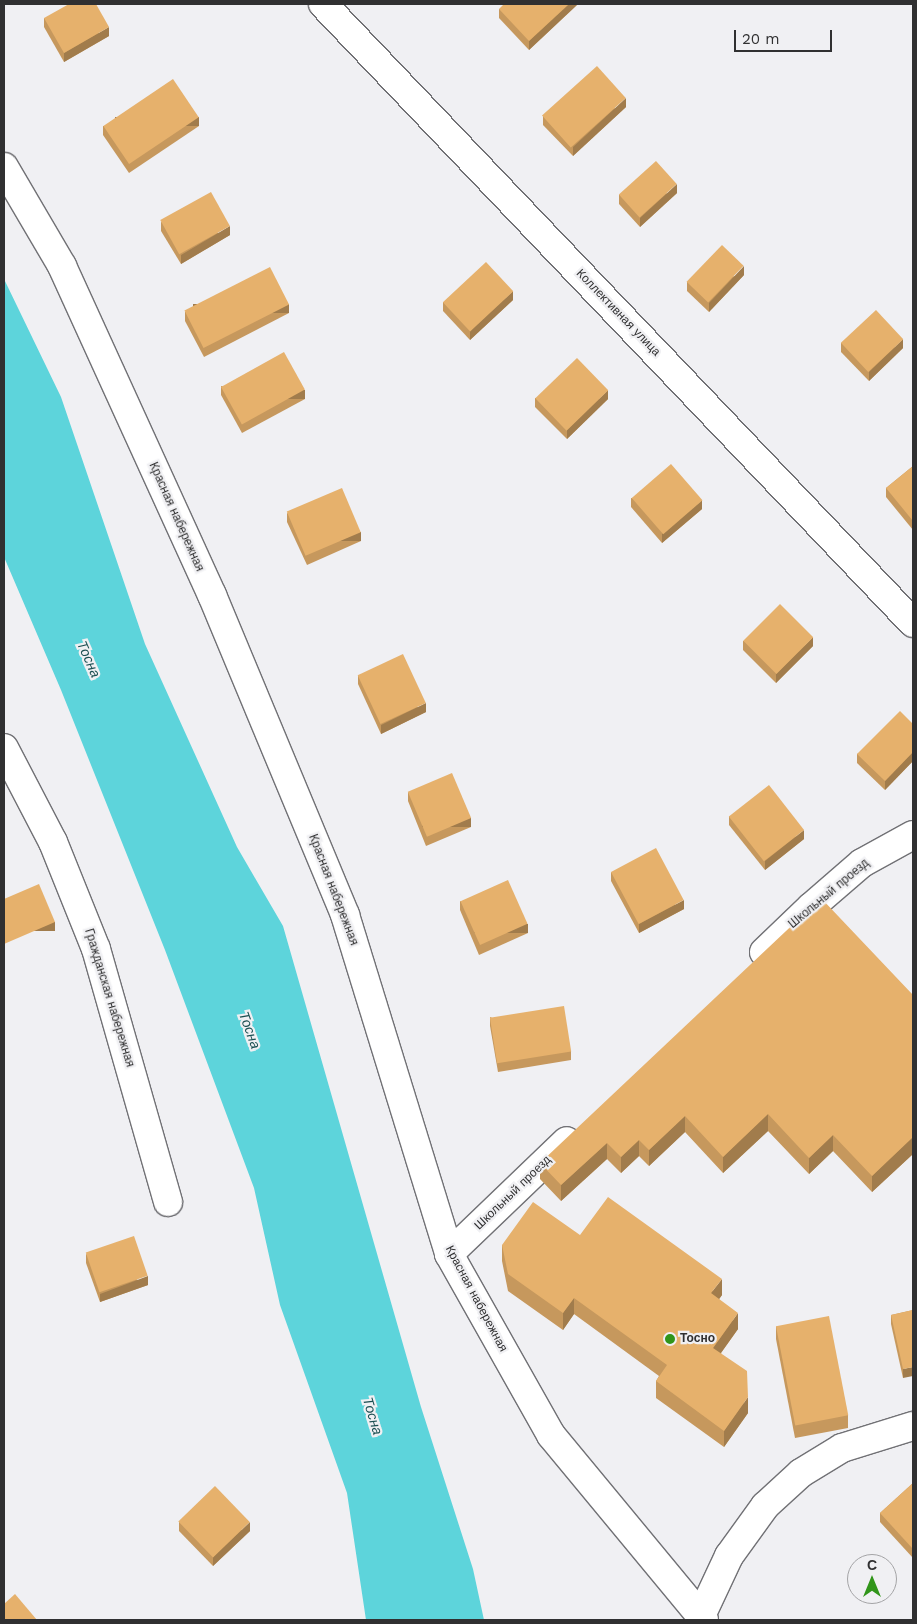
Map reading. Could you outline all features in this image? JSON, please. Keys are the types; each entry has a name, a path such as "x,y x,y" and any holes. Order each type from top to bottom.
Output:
{"street":[{"name":"Коллективная улица","path":"323,4 913,623"},
{"name":"Красная набережная","path":"4,167 70,283 212,595 345,915 449,1254 551,1435 701,1619"},
{"name":"Гражданская набережная","path":"4,748 53,842 96,949 168,1202"},
{"name":"Школьный проезд","path":"747,968 811,907 862,863 913,835"},
{"name":"Школьный проезд","path":"449,1254 584,1125"},
{"path":"701,1619 729,1556 765,1506 801,1473 842,1448 913,1426"}],"water":[{"name":"Тосна","path":"4,279 61,397 145,644 237,847 283,926 421,1407 473,1569 484,1620 366,1620 347,1493 280,1305 254,1188 165,950 61,690 4,557"}],"building":[{"path":"69,4 96,4 109,27 64,53 44,18"},
{"path":"504,4 569,4 529,41 499,9"},
{"path":"597,66 626,98 571,147 542,116"},
{"path":"173,79 199,117 129,164 103,126"},
{"path":"656,161 677,184 640,217 619,194"},
{"path":"211,192 230,226 179,254 160,220"},
{"path":"722,245 744,266 708,303 687,282"},
{"path":"486,262 513,291 470,331 443,302"},
{"path":"270,267 289,304 204,348 184,311"},
{"path":"876,310 903,339 868,372 841,343"},
{"path":"284,352 305,390 242,425 221,387"},
{"path":"577,358 608,390 567,431 535,398"},
{"path":"671,464 702,500 663,534 632,498"},
{"path":"913,466 913,521 886,488"},
{"path":"342,488 361,532 306,556 287,511"},
{"path":"780,604 813,637 776,674 743,641"},
{"path":"403,654 426,703 381,724 358,675"},
{"path":"900,711 913,724 913,752 885,781 857,754"},
{"path":"452,773 471,818 427,837 408,792"},
{"path":"769,785 804,830 764,861 729,816"},
{"path":"656,848 684,900 639,924 611,872"},
{"path":"508,880 528,924 480,945 460,901"},
{"path":"39,884 55,922 4,944 4,899"},
{"path":"821,898 913,995 913,1137 872,1176 833,1135 809,1158 768,1114 723,1157 685,1116 649,1150 639,1140 621,1157 607,1143 561,1185 540,1163"},
{"path":"564,1006 571,1051 497,1063 490,1018"},
{"name":"Тосно","path":"608,1197 722,1279 711,1293 738,1313 713,1348 747,1371 748,1397 724,1431 656,1381 667,1365 574,1298 563,1313 508,1274 502,1245 533,1202 580,1235"},
{"path":"134,1236 148,1276 99,1292 86,1253"},
{"path":"913,1310 913,1367 903,1369 891,1315"},
{"path":"829,1316 848,1415 795,1425 776,1326"},
{"path":"913,1483 913,1549 880,1513"},
{"path":"215,1486 250,1522 213,1557 178,1521"},
{"path":"15,1594 37,1620 4,1620 4,1604"}],"place":[{"name":"Тосно","path":"670,1339"}]}
